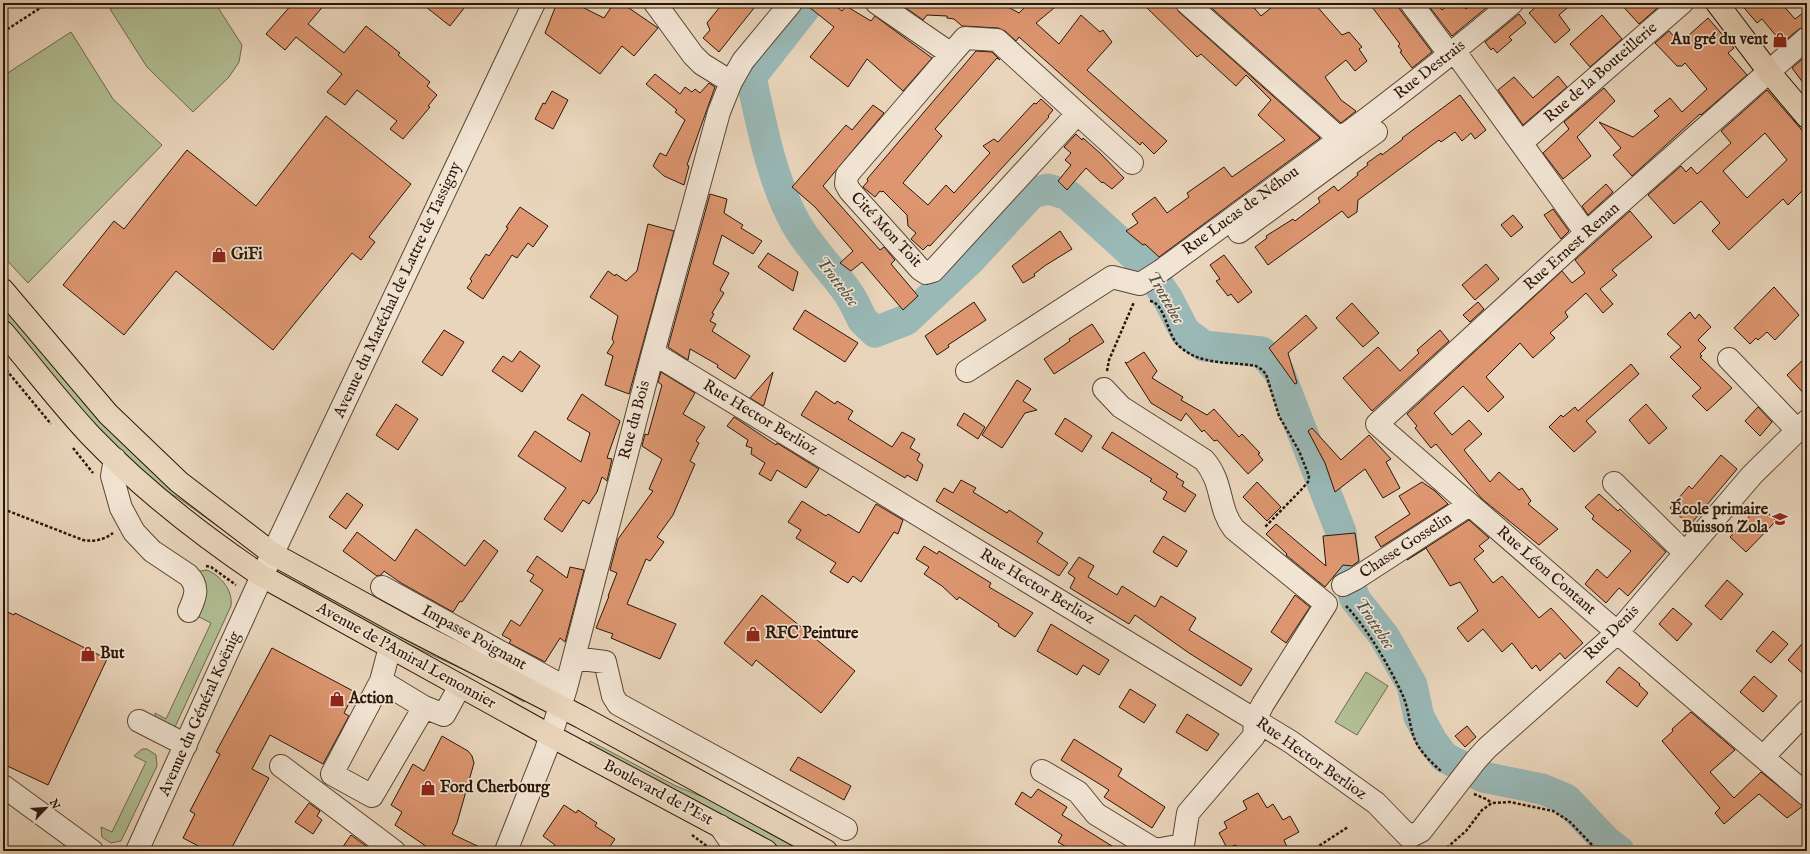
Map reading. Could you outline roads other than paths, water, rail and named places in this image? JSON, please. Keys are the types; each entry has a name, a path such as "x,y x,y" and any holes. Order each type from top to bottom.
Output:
{"main road":[{"path":"1717,3 1769,72 1807,117"},
{"name":"Avenue de l'Amiral Lemonnier","path":"3,290 108,414 178,482 273,554 422,635 562,697 826,851"},
{"name":"Avenue de l'Amiral Lemonnier","path":"3,332 72,414 115,459 161,502 240,562 262,576 549,735"},
{"name":"Avenue de l'Amiral Lemonnier","path":"161,502 177,505 253,557 259,558 273,554"},
{"name":"Avenue de l'Amiral Lemonnier","path":"262,576 288,573 298,576 398,631 411,635 422,635"},
{"name":"Boulevard de l'Est","path":"549,735 766,851"}],"street":[{"name":"Avenue du Maréchal de Lattre de Tassigny","path":"262,576 534,3"},
{"path":"655,3 693,55 702,64 731,82"},
{"name":"Rue du Bois","path":"506,851 546,750 549,735 574,658 653,352 718,112 731,82 744,62 791,3"},
{"path":"877,3 952,54"},
{"path":"1188,3 1347,140"},
{"path":"1411,3 1452,53 1521,143 1586,233"},
{"name":"Rue Destrais","path":"1239,232 1512,3"},
{"name":"Rue de la Bouteillerie","path":"1521,143 1682,3"},
{"name":"Cité Mon Toit","path":"1077,114 933,271 926,273 920,269 850,191 846,184 847,175 965,38 997,40 1132,163"},
{"name":"Rue Ernest Renan","path":"1377,424 1586,233 1807,38"},
{"name":"Rue Destrais","path":"1347,140 1376,132"},
{"name":"Rue Lucas de Néhou","path":"967,371 1112,277 1142,295 1162,270 1347,140"},
{"name":"Rue Hector Berlioz","path":"653,352 1291,742 1371,800 1410,837"},
{"path":"1729,359 1802,425"},
{"path":"1104,389 1121,407 1204,460 1212,468 1218,482 1227,519 1234,529 1250,542 1342,593"},
{"name":"Rue Léon Contant","path":"1377,424 1617,633 1807,795"},
{"name":"Rue Denis","path":"1410,837 1421,830 1476,760 1500,736 1617,633 1752,475 1802,425"},
{"path":"115,459 112,476 121,508 134,532 152,551 193,580 196,595 189,611"},
{"path":"1614,483 1685,553"},
{"name":"Chasse Gosselin","path":"1042,771 1078,792 1096,814 1155,850 1183,845 1188,812 1254,736 1255,720 1263,704 1342,593 1469,505"},
{"name":"Avenue du Général Koënig","path":"137,851 262,576"},
{"name":"Impasse Poignant","path":"382,587 562,697"},
{"path":"390,647 381,681 332,774 372,796 424,707"},
{"path":"574,658 605,662 612,696 618,704 846,829"},
{"path":"381,681 424,707 444,716 460,686"},
{"path":"1763,757 1807,711"},
{"path":"139,721 186,745"},
{"path":"281,766 394,851"},
{"path":"3,786 92,851"},
{"path":"720,826 737,851"}],"waterway":[{"name":"Trottebec","path":"809,3 751,77 763,133 773,170 787,205 801,232 840,281 865,323 875,332 906,320 970,260 1032,193 1048,189 1068,195 1146,266 1168,299 1185,332 1204,346 1262,352 1279,372 1341,532 1345,569 1355,599 1384,636 1412,685 1419,717 1432,741 1444,757 1483,777 1542,789 1566,799 1607,842 1619,851"}],"place":[{"name":"Au gré du vent","path":"1780,40"},
{"name":"GiFi","path":"219,255"},
{"name":"École primaire Buisson Zola","path":"1780,519"},
{"name":"RFC Peinture","path":"753,634"},
{"name":"But","path":"88,654"},
{"name":"Action","path":"337,699"},
{"name":"Ford Cherbourg","path":"428,788"}]}
